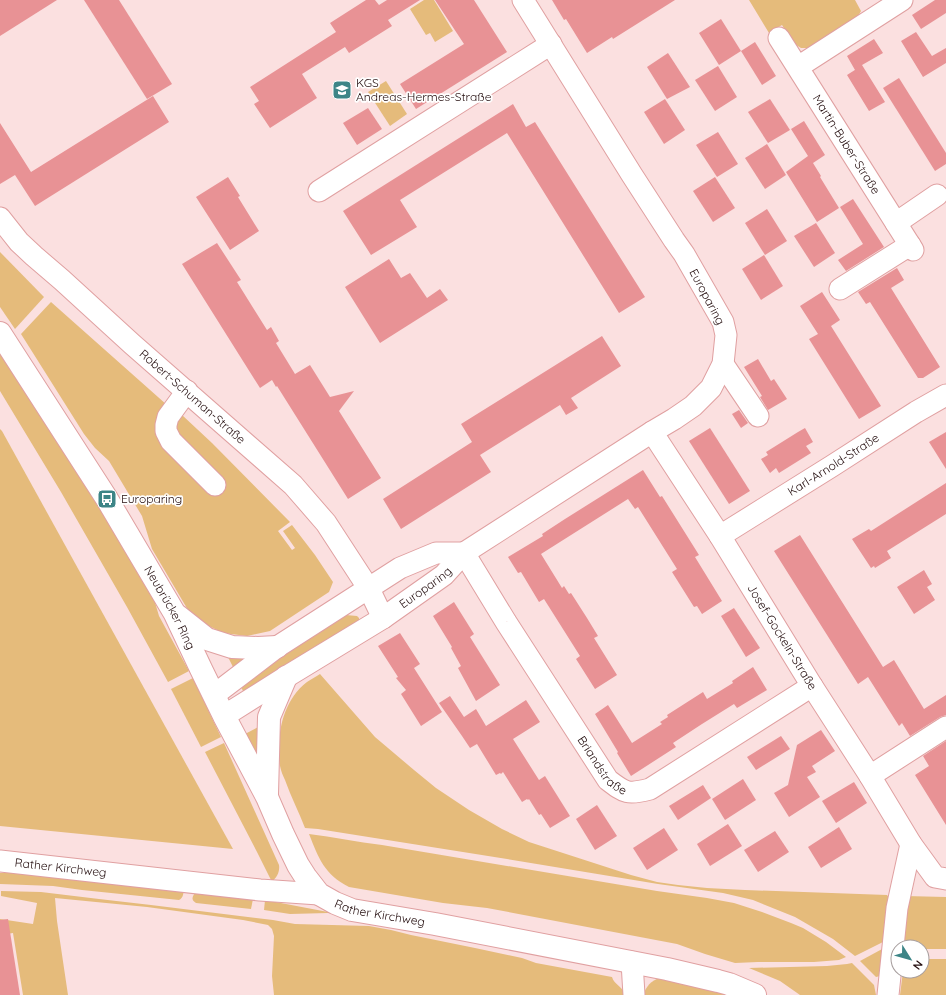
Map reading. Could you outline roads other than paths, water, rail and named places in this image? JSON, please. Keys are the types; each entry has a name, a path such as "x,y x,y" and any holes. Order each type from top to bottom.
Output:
{"main road":[{"name":"Neubrücker Ring","path":"0,334 107,498 175,614 224,716 267,797 282,834 304,876 319,894"},
{"path":"175,614 207,639 232,647 277,647"},
{"path":"267,797 269,717 286,677"},
{"name":"Rather Kirchweg","path":"319,894 352,910 435,924 707,977 755,995"}],"street":[{"name":"Europaring","path":"224,716 383,618 444,575 464,553 693,406 711,388 723,364 726,336 723,322 684,254 523,0"},
{"path":"798,67 879,6 902,0"},
{"name":"Martin-Buber-Straße","path":"779,38 911,248 840,289"},
{"path":"319,191 551,44"},
{"path":"896,223 937,195"},
{"name":"Robert-Schuman-Straße","path":"0,218 19,242 132,344 293,485 326,523 369,589"},
{"path":"723,364 758,416"},
{"path":"187,391 168,417 166,431 171,441 215,485"},
{"name":"Karl-Arnold-Straße","path":"720,536 916,412 945,398"},
{"name":"Josef-Gockeln-Straße","path":"652,432 720,536 911,844 935,877 946,878"},
{"name":"Europaring","path":"214,695 277,647 400,568 436,553 464,553"},
{"name":"Briandstraße","path":"464,553 506,622 608,780 623,791 637,793 650,789 812,686"},
{"path":"369,589 383,618"},
{"path":"870,776 946,727"},
{"path":"888,995 897,908 911,844"},
{"name":"Rather Kirchweg","path":"0,861 260,890 319,894"},
{"path":"632,962 634,995"}],"place":[{"name":"KGS Andreas-Hermes-Straße","path":"342,90"},
{"name":"Europaring","path":"107,499"}]}
